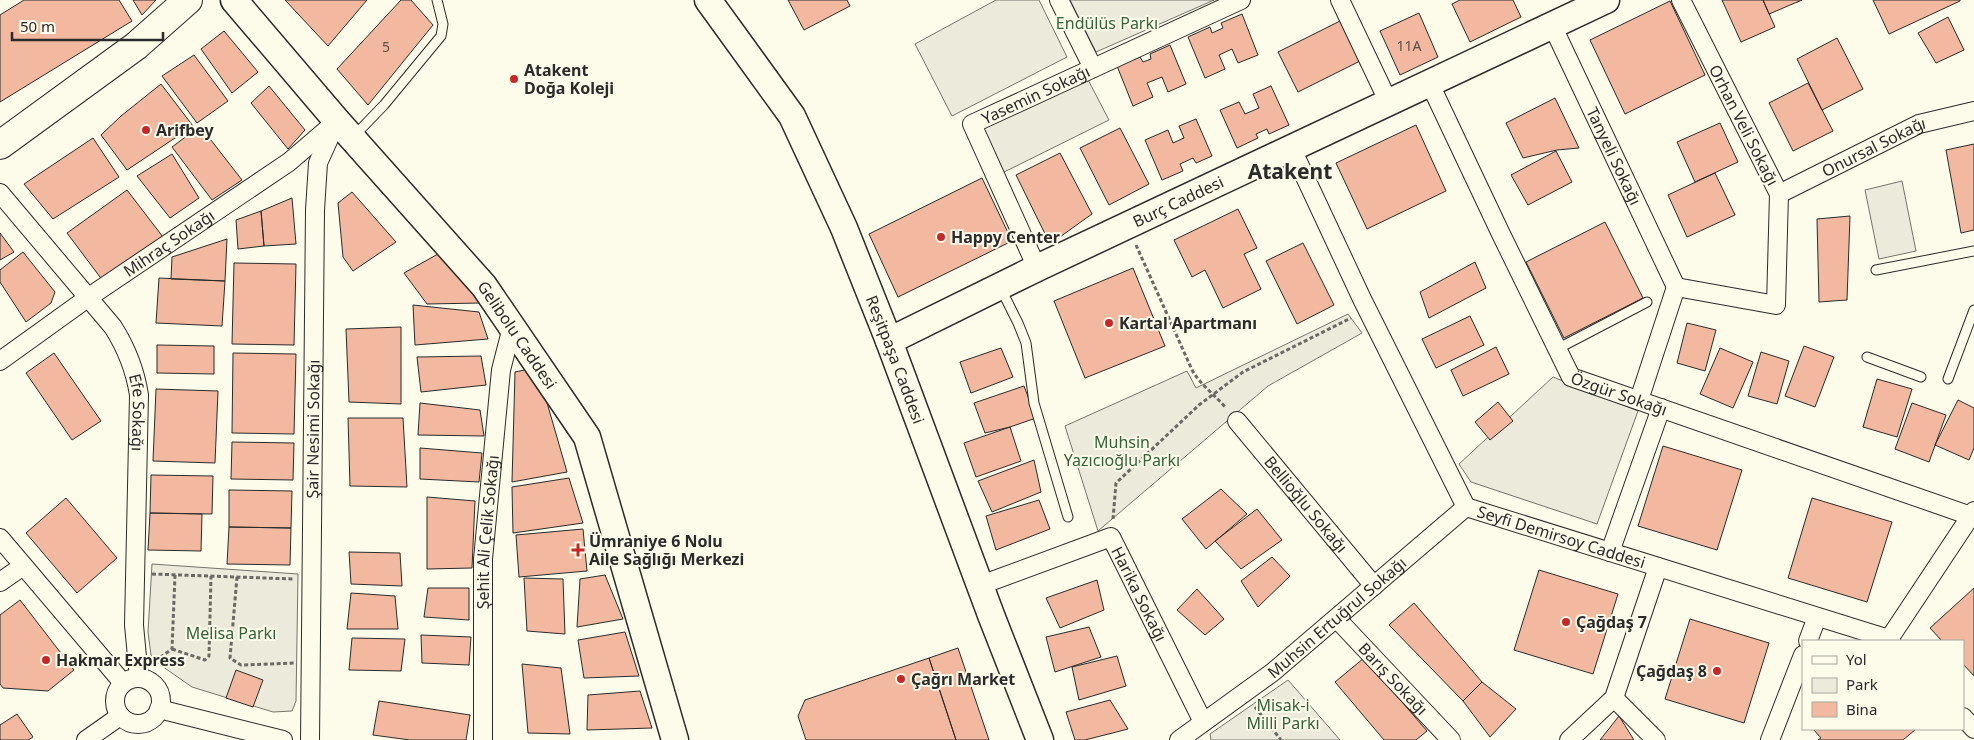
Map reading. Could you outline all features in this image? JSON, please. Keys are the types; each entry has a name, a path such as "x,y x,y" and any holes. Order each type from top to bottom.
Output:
{"main road":[{"path":"0,145 136,46 188,0"}],"street":[{"name":"Gelibolu Caddesi","path":"234,0 344,129 484,286 587,437 675,740"},
{"name":"Reşitpaşa Caddesi","path":"708,0 792,116 844,228 889,341 1040,740"},
{"path":"1059,0 1093,68"},
{"name":"Yasemin Sokağı","path":"1037,268 972,124 1241,0"},
{"path":"1340,0 1389,104"},
{"name":"Burç Caddesi","path":"889,341 1037,268 1389,104 1606,0"},
{"name":"Orhan Veli Sokağı","path":"1676,287 1776,305 1779,194 1681,0"},
{"name":"Tanyeli Sokağı","path":"1552,25 1676,287"},
{"name":"Özgür Sokağı","path":"1430,84 1571,377 1973,515"},
{"name":"Onursal Sokağı","path":"1779,194 1919,124 1974,111"},
{"name":"Mihraç Sokağı","path":"0,362 89,297 289,162 344,129"},
{"name":"Şair Nesimi Sokağı","path":"310,740 310,579 315,210 318,163 344,129"},
{"name":"Seyfi Demirsoy Caddesi","path":"1292,149 1367,310 1466,507 1890,640"},
{"name":"Efe Sokağı","path":"0,193 89,297 123,343 132,361 139,394 134,676 116,694 114,701 120,716"},
{"path":"1639,400 1676,287"},
{"name":"Şehit Ali Çelik Sokağı","path":"483,740 483,559 501,370 512,327"},
{"path":"1610,552 1660,408"},
{"name":"Bellioğlu Sokağı","path":"1237,421 1374,586"},
{"name":"Muhsin Ertuğrul Sokağı","path":"1179,740 1273,672 1466,507"},
{"path":"1890,640 1973,515"},
{"name":"Harika Sokağı","path":"980,585 1112,537 1203,722"},
{"path":"0,538 22,566 134,676 148,681 155,686 159,693 159,710 152,718 144,723 129,722 120,716 86,740"},
{"path":"0,582 22,566"},
{"path":"1569,740 1614,698 1658,567"},
{"path":"1808,640 1818,617"},
{"name":"Barış Sokağı","path":"1337,619 1451,740"},
{"path":"1770,740 1802,658"},
{"path":"1614,698 1656,740"},
{"path":"159,710 283,740"},
{"path":"1964,718 1974,729"}],"lane":[{"path":"344,129 384,105 441,36 443,24 437,0"},
{"path":"1876,270 1974,251"},
{"path":"1000,287 1026,343 1034,403 1068,517"},
{"path":"1557,349 1647,302"},
{"path":"1948,379 1974,310"},
{"path":"1867,357 1921,377"}],"path":[{"path":"1128,226 1193,372 1198,380 1213,393 1237,421"},
{"path":"1112,537 1116,483 1213,393 1243,372 1367,310"},
{"path":"136,574 310,579"},
{"path":"172,648 175,575"},
{"path":"172,648 199,659 205,660 209,656 211,576"},
{"path":"237,577 230,658 241,665 310,663"},
{"path":"134,676 172,648"},
{"path":"1244,693 1281,740"}],"green space":[{"path":"996,0 1039,0 1067,57 952,116 915,44"},
{"name":"Endülüs Parkı","path":"1070,0 1214,0 1096,52"},
{"path":"1084,72 1109,120 996,176 977,122"},
{"path":"1902,181 1916,251 1879,259 1865,190"},
{"name":"Muhsin Yazıcıoğlu Parkı","path":"1348,314 1362,333 1268,386 1098,531 1065,426 1187,371 1196,388"},
{"path":"1553,377 1638,411 1597,524 1471,482 1459,464"},
{"name":"Melisa Parkı","path":"152,564 298,574 296,701 292,711 273,712 192,687 159,664 151,655 148,632"},
{"name":"Misak-i Milli Parkı","path":"1288,680 1340,740 1211,740 1210,734"}],"building":[{"path":"24,0 119,0 132,21 0,102 0,15"},
{"path":"133,0 156,0 142,15"},
{"path":"285,0 367,0 328,46"},
{"path":"401,0 411,0 433,25 368,105 337,69"},
{"path":"788,0 847,0 850,6 804,30"},
{"path":"1460,0 1513,0 1521,17 1470,42 1452,4"},
{"path":"1722,0 1763,0 1775,27 1741,42"},
{"path":"1763,0 1802,0 1769,14"},
{"path":"1873,0 1960,0 1960,1 1889,34"},
{"path":"1670,1 1705,75 1625,114 1590,40"},
{"path":"1419,13 1438,57 1400,75 1380,31"},
{"path":"1242,14 1258,55 1238,63 1232,49 1219,55 1225,69 1205,78 1188,37 1210,27 1212,33 1223,28 1221,23"},
{"path":"1948,17 1964,50 1936,63 1918,33"},
{"path":"1340,21 1360,61 1298,92 1278,52"},
{"path":"224,31 258,72 232,93 201,49"},
{"path":"1837,38 1863,89 1822,110 1797,59"},
{"path":"1170,45 1186,84 1168,92 1162,77 1147,83 1153,97 1133,106 1117,66 1140,57 1143,62 1151,59 1150,54"},
{"path":"194,55 228,101 197,123 162,76"},
{"path":"1808,83 1833,131 1793,151 1769,103"},
{"name":"Arifbey","path":"161,84 193,126 127,170 101,135 121,116"},
{"path":"269,86 305,130 288,149 251,103"},
{"path":"1271,86 1289,125 1269,134 1267,129 1256,134 1258,138 1237,148 1220,110 1239,102 1245,114 1259,108 1253,94"},
{"path":"1555,98 1579,148 1557,150 1523,158 1506,123"},
{"path":"1196,119 1212,156 1196,163 1193,158 1180,164 1183,171 1162,180 1145,140 1168,130 1173,143 1184,138 1179,126"},
{"path":"1720,123 1738,162 1695,182 1677,142"},
{"path":"1416,125 1446,191 1367,229 1336,163"},
{"path":"200,126 242,180 212,200 172,147"},
{"path":"1120,128 1149,184 1109,205 1080,148"},
{"path":"93,138 119,177 53,219 24,184"},
{"path":"1974,144 1974,230 1961,233 1946,150"},
{"path":"1556,151 1572,182 1528,205 1511,175"},
{"path":"1060,153 1092,214 1050,244 1016,175"},
{"path":"172,154 199,198 170,218 137,176"},
{"path":"1715,173 1735,215 1687,237 1668,195"},
{"name":"Happy Center","path":"982,178 1012,241 898,297 869,234"},
{"path":"127,190 163,237 103,281 67,233"},
{"path":"352,192 396,242 353,271 343,257 338,203"},
{"path":"292,198 296,244 264,246 261,211"},
{"path":"1238,209 1257,248 1244,254 1261,289 1223,308 1205,270 1192,277 1174,240"},
{"path":"261,211 264,246 238,249 236,220"},
{"path":"1850,216 1847,300 1819,302 1817,219"},
{"path":"1605,222 1643,298 1564,338 1526,262"},
{"path":"0,233 14,252 0,260"},
{"path":"227,239 225,281 171,279 172,257"},
{"path":"1303,243 1334,305 1297,324 1266,261"},
{"path":"23,252 55,292 51,303 26,322 0,282 0,270"},
{"path":"438,254 481,303 427,304 404,273"},
{"path":"1475,262 1486,288 1429,318 1420,292"},
{"path":"234,263 296,264 294,345 232,344"},
{"name":"Kartal Apartmanı","path":"1133,268 1165,346 1085,378 1054,301"},
{"path":"159,278 225,281 222,326 156,323"},
{"path":"413,305 479,312 488,339 415,345"},
{"path":"1470,316 1484,345 1436,368 1422,339"},
{"path":"1687,323 1716,330 1705,371 1677,363"},
{"path":"401,327 401,404 349,402 346,329"},
{"path":"157,345 214,346 214,374 157,373"},
{"path":"1804,346 1834,357 1815,407 1785,396"},
{"path":"1496,347 1509,374 1463,396 1451,370"},
{"path":"1001,348 1013,377 971,393 960,362"},
{"path":"1720,348 1753,362 1733,408 1700,394"},
{"path":"1761,352 1789,361 1777,404 1748,396"},
{"path":"54,353 101,421 72,440 26,373"},
{"path":"233,353 296,354 294,434 232,433"},
{"path":"481,356 486,385 421,392 417,357"},
{"path":"529,369 541,382 567,472 512,482 515,372"},
{"path":"1877,379 1912,389 1897,437 1863,427"},
{"path":"1024,386 1036,418 985,433 974,403"},
{"path":"156,389 218,391 215,463 153,461"},
{"path":"1958,400 1974,408 1974,448 1969,460 1935,445"},
{"path":"1498,402 1513,421 1490,440 1475,422"},
{"path":"420,403 480,410 484,436 418,435"},
{"path":"1912,403 1946,415 1929,462 1895,449"},
{"path":"348,418 403,418 407,487 350,486"},
{"path":"1010,427 1021,461 976,477 964,443"},
{"path":"232,442 294,443 293,480 231,479"},
{"path":"1663,446 1742,470 1717,550 1638,526"},
{"path":"420,448 482,453 479,482 420,479"},
{"path":"1034,460 1041,492 992,512 978,481"},
{"path":"151,475 213,476 212,514 150,513"},
{"path":"569,478 583,523 513,533 512,487"},
{"path":"1221,489 1247,514 1206,549 1182,519"},
{"path":"229,490 292,491 291,528 229,527"},
{"path":"427,497 475,501 472,568 427,569"},
{"path":"66,498 117,558 77,593 26,533"},
{"path":"1812,498 1892,522 1867,602 1788,578"},
{"path":"1039,500 1050,529 996,550 986,516"},
{"path":"1257,509 1282,540 1241,569 1215,541"},
{"path":"150,513 202,514 201,551 148,550"},
{"path":"229,527 291,528 290,565 227,564"},
{"path":"583,529 587,571 519,577 516,535"},
{"path":"349,552 400,553 402,586 351,584"},
{"path":"1272,557 1290,576 1258,607 1241,581"},
{"name":"Çağdaş 7","path":"1539,570 1618,594 1593,674 1514,650"},
{"path":"605,575 623,619 577,627 580,579"},
{"path":"524,578 563,579 565,634 527,631"},
{"path":"1097,580 1104,610 1060,628 1046,598"},
{"path":"428,588 469,588 469,620 424,617"},
{"path":"1974,588 1974,676 1964,665 1964,640 1941,640 1930,628"},
{"path":"1197,589 1224,619 1205,635 1177,610"},
{"path":"351,593 395,596 398,629 347,629"},
{"path":"20,600 74,670 48,691 3,688 0,684 0,615"},
{"path":"1414,603 1482,682 1463,701 1389,625"},
{"name":"Çağdaş 8","path":"1690,619 1769,643 1744,723 1665,699"},
{"path":"1089,627 1101,657 1055,672 1046,637"},
{"path":"625,632 639,676 584,678 578,640"},
{"path":"421,635 471,637 469,665 422,663"},
{"path":"352,638 405,639 401,671 349,670"},
{"path":"958,648 989,740 956,740 929,658"},
{"path":"1117,656 1126,686 1079,700 1072,667"},
{"name":"Çağrı Market","path":"929,658 956,740 806,740 798,716 805,700"},
{"path":"1364,658 1427,731 1416,740 1384,740 1335,682"},
{"path":"522,664 561,668 570,734 528,733"},
{"path":"236,670 263,680 253,707 226,698"},
{"path":"1482,682 1516,709 1490,737 1463,701"},
{"path":"640,691 652,728 587,730 588,695"},
{"path":"1110,700 1128,729 1085,740 1075,740 1066,712"},
{"path":"379,701 470,715 466,740 410,740 373,735"},
{"path":"17,714 33,737 28,740 0,740 0,725"},
{"path":"1619,716 1634,740 1600,740"},
{"path":"1814,730 1915,730 1903,740 1818,740 1821,738"}],"place":[{"name":"Atakent Doğa Koleji","path":"514,79"},
{"name":"Arifbey","path":"146,130"},
{"name":"Happy Center","path":"941,237"},
{"name":"Kartal Apartmanı","path":"1109,323"},
{"name":"Ümraniye 6 Nolu Aile Sağlığı Merkezi","path":"578,550"},
{"name":"Çağdaş 7","path":"1566,622"},
{"name":"Hakmar Express","path":"46,660"},
{"name":"Çağdaş 8","path":"1717,671"},
{"name":"Çağrı Market","path":"901,679"}],"district":[{"name":"Atakent","path":"1290,172"}]}
